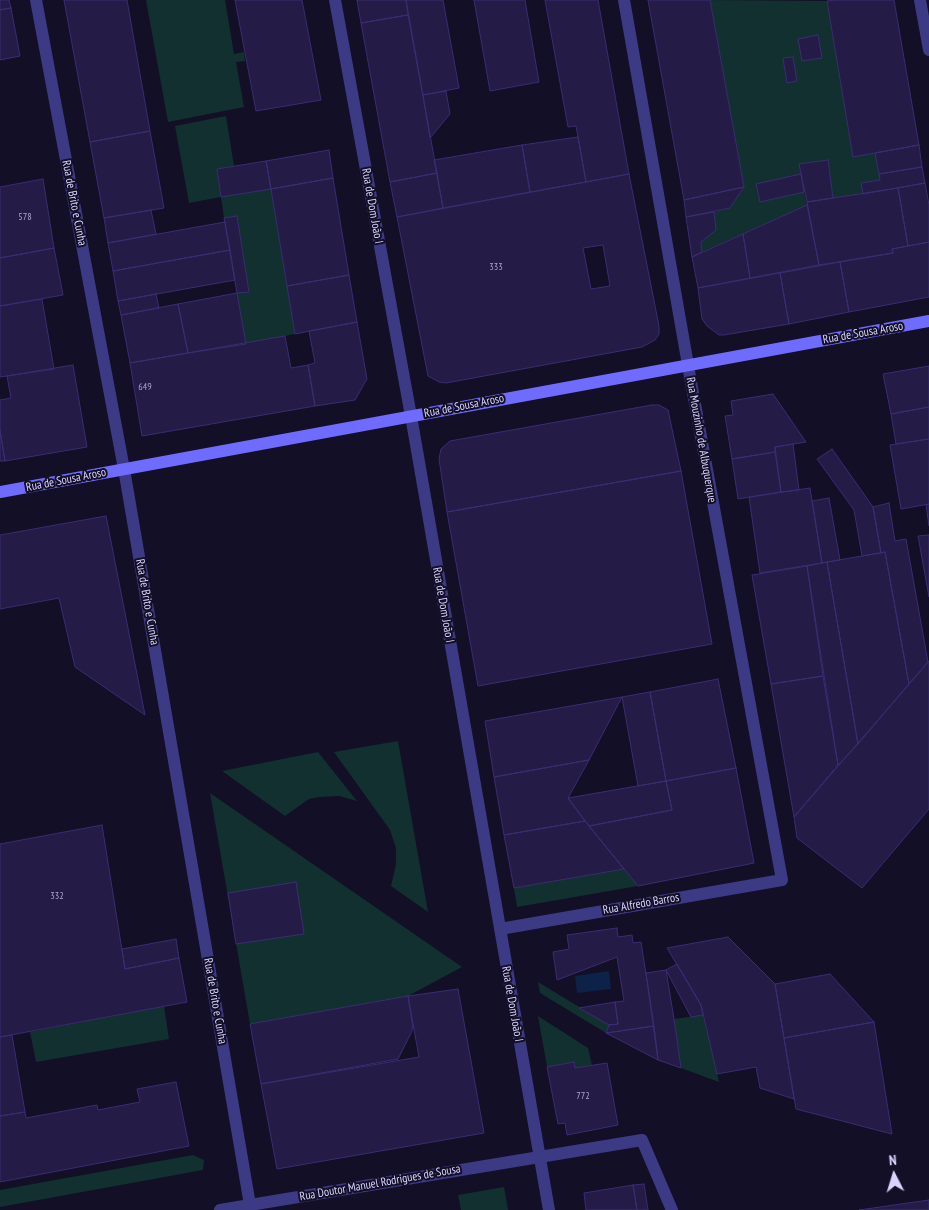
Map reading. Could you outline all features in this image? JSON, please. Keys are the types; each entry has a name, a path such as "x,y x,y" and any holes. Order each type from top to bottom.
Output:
{"street":[{"name":"Rua de Brito e Cunha","path":"36,0 124,469 250,1205"},
{"name":"Rua de Dom João I","path":"335,0 411,416 549,1210"},
{"name":"Rua Mouzinho de Albuquerque","path":"624,0 688,365 782,880"},
{"path":"920,0 929,50"},
{"name":"Rua de Sousa Aroso","path":"0,492 929,321"},
{"name":"Rua Alfredo Barros","path":"500,929 782,880"},
{"name":"Rua Doutor Manuel Rodrigues de Sousa","path":"220,1210 642,1140 672,1210"}],"green space":[{"path":"146,0 225,0 234,54 244,52 245,61 236,62 244,107 168,122"},
{"path":"710,0 827,1 853,156 875,153 880,180 861,183 863,194 833,198 828,160 800,164 801,174 756,185 760,202 804,192 807,205 702,252 701,242 716,230 714,212 730,208 744,187"},
{"path":"226,116 234,166 217,169 221,197 189,203 175,126"},
{"path":"271,189 295,334 246,344 237,293 249,291 237,217 224,218 221,197"},
{"path":"398,741 428,912 391,886 396,864 396,848 390,830 334,752"},
{"path":"318,752 357,801 339,796 309,799 285,816 222,771"},
{"path":"210,793 462,967 408,996 250,1024"},
{"path":"624,869 638,886 517,907 514,888"},
{"path":"538,982 609,1025 606,1033 540,993"},
{"path":"164,1006 169,1039 36,1062 30,1032"},
{"path":"703,1015 719,1082 681,1068 674,1019"},
{"path":"538,1016 588,1048 592,1065 575,1068 574,1062 547,1067"},
{"path":"193,1155 204,1160 203,1170 0,1207 0,1190"},
{"path":"504,1187 508,1210 461,1210 458,1195"}],"water":[{"path":"609,971 611,989 577,993 575,976"}],"building":[{"path":"0,0 9,0 11,8 0,10"},
{"path":"64,0 127,0 150,131 90,142"},
{"path":"235,0 302,0 321,100 256,111"},
{"path":"357,0 406,0 408,15 361,23"},
{"path":"406,0 443,0 459,88 423,95"},
{"path":"474,0 525,0 539,82 490,91"},
{"path":"545,0 598,0 629,174 586,182 576,126 568,127"},
{"path":"648,0 710,0 744,187 684,200"},
{"path":"894,0 919,145 853,157 827,1"},
{"path":"11,8 20,56 0,60 0,10"},
{"path":"408,15 437,173 390,182 361,23"},
{"path":"818,35 822,58 802,61 798,39"},
{"path":"793,57 797,81 787,83 783,58"},
{"path":"446,91 450,114 430,138 423,95"},
{"path":"150,131 164,208 104,218 90,142"},
{"path":"578,137 586,182 530,192 522,145"},
{"path":"522,145 530,192 443,208 434,160"},
{"path":"919,145 922,167 879,174 875,153"},
{"path":"329,150 333,178 271,189 266,161"},
{"path":"828,160 833,198 807,202 799,164"},
{"path":"266,161 271,189 221,197 217,169"},
{"path":"922,167 925,183 863,194 861,183 880,180 879,174"},
{"path":"437,173 443,208 397,217 390,182"},
{"path":"629,174 659,334 655,340 642,347 446,383 439,382 428,376 397,217","holes":["603,245 610,286 591,289 583,248"]},
{"path":"801,174 804,192 760,202 756,184"},
{"path":"333,178 349,275 287,286 271,189"},
{"path":"43,179 54,248 0,258 0,187"},
{"path":"925,183 929,205 929,242 908,246 898,188"},
{"path":"744,187 730,208 686,217 684,200"},
{"path":"898,188 908,246 892,249 893,253 819,265 807,202"},
{"path":"807,205 819,265 750,278 743,234"},
{"path":"151,210 156,234 108,243 104,218"},
{"path":"714,212 716,230 701,242 702,252 692,257 686,217"},
{"path":"237,216 249,292 237,293 224,218"},
{"path":"225,222 230,250 113,271 108,243"},
{"path":"743,234 750,278 698,288 692,257"},
{"path":"929,242 929,297 849,312 840,262 893,253 892,249"},
{"path":"54,248 63,295 0,306 0,258"},
{"path":"230,250 235,280 118,301 113,271"},
{"path":"840,262 849,312 789,324 780,273"},
{"path":"780,273 789,324 719,335 707,326 702,319 698,288"},
{"path":"349,275 357,322 295,334 287,286"},
{"path":"237,293 246,344 188,353 178,304"},
{"path":"156,294 159,308 121,315 118,301"},
{"path":"42,299 54,369 0,377 0,306"},
{"path":"178,304 188,353 130,363 121,315"},
{"path":"357,322 367,379 355,400 315,406 308,365 315,363 309,331"},
{"path":"285,336 291,368 308,365 315,406 142,436 130,363"},
{"path":"73,365 87,447 5,461 0,430 0,400 11,398 7,376"},
{"path":"929,366 929,407 891,414 883,374"},
{"path":"773,394 806,442 775,447 775,452 732,459 725,416 733,415 731,401"},
{"path":"659,405 668,410 681,471 447,512 439,459 441,449 450,441"},
{"path":"929,407 929,439 896,444 891,414"},
{"path":"0,430 5,461 0,461"},
{"path":"929,439 929,504 901,509 890,445"},
{"path":"793,444 799,490 781,492 775,447"},
{"path":"832,449 873,507 881,553 862,556 854,510 817,459"},
{"path":"775,452 781,492 738,499 732,459"},
{"path":"681,471 712,644 478,686 447,512"},
{"path":"810,488 822,563 760,573 749,497"},
{"path":"829,498 840,560 822,563 812,501"},
{"path":"889,503 895,541 906,539 928,662 909,684 885,552 881,553 873,507"},
{"path":"929,504 929,526 926,505"},
{"path":"106,516 145,715 75,667 59,598 0,609 0,535"},
{"path":"929,535 929,597 918,536"},
{"path":"885,552 909,684 858,744 827,562"},
{"path":"827,562 858,744 838,765 807,566"},
{"path":"807,566 823,676 771,684 752,575"},
{"path":"929,661 929,809 862,888 797,838 794,817"},
{"path":"823,676 838,765 794,817 771,684"},
{"path":"718,679 736,768 666,781 650,692"},
{"path":"650,692 666,781 638,786 622,697"},
{"path":"622,697 589,760 494,777 485,721"},
{"path":"589,760 568,798 585,821 504,835 494,777"},
{"path":"736,768 754,863 638,886 589,826 672,810 666,781"},
{"path":"666,781 672,810 589,826 568,798"},
{"path":"585,821 624,869 514,888 504,835"},
{"path":"102,825 125,969 179,958 187,1002 0,1037 0,844"},
{"path":"296,882 304,934 236,944 228,893"},
{"path":"617,928 618,937 632,935 633,943 641,942 654,1026 606,1033 609,1025 618,1024 615,1002 624,1001 617,957 557,980 553,952 569,949 567,935"},
{"path":"728,937 775,984 794,1099 760,1088 756,1067 717,1074 701,1005 667,948"},
{"path":"176,939 179,958 125,969 122,949"},
{"path":"677,964 701,1005 703,1015 691,1017 666,970"},
{"path":"666,970 681,1068 658,1060 646,973"},
{"path":"830,974 874,1022 784,1038 775,984"},
{"path":"458,989 484,1133 277,1169 261,1084 419,1057 408,996"},
{"path":"408,996 413,1029 398,1059 261,1084 250,1024"},
{"path":"615,1002 618,1024 609,1025 579,1008"},
{"path":"874,1022 892,1134 796,1109 784,1038"},
{"path":"654,1026 658,1060 606,1033"},
{"path":"12,1035 25,1112 0,1116 0,1037"},
{"path":"574,1062 575,1068 607,1063 618,1125 567,1135 565,1123 558,1124 547,1067"},
{"path":"176,1082 189,1146 0,1182 0,1116 25,1112 26,1118 97,1105 98,1110 140,1102 137,1089"},
{"path":"644,1184 648,1210 637,1210 633,1185"},
{"path":"633,1185 637,1210 586,1210 584,1193"},
{"path":"929,1200 929,1210 859,1210"}]}
